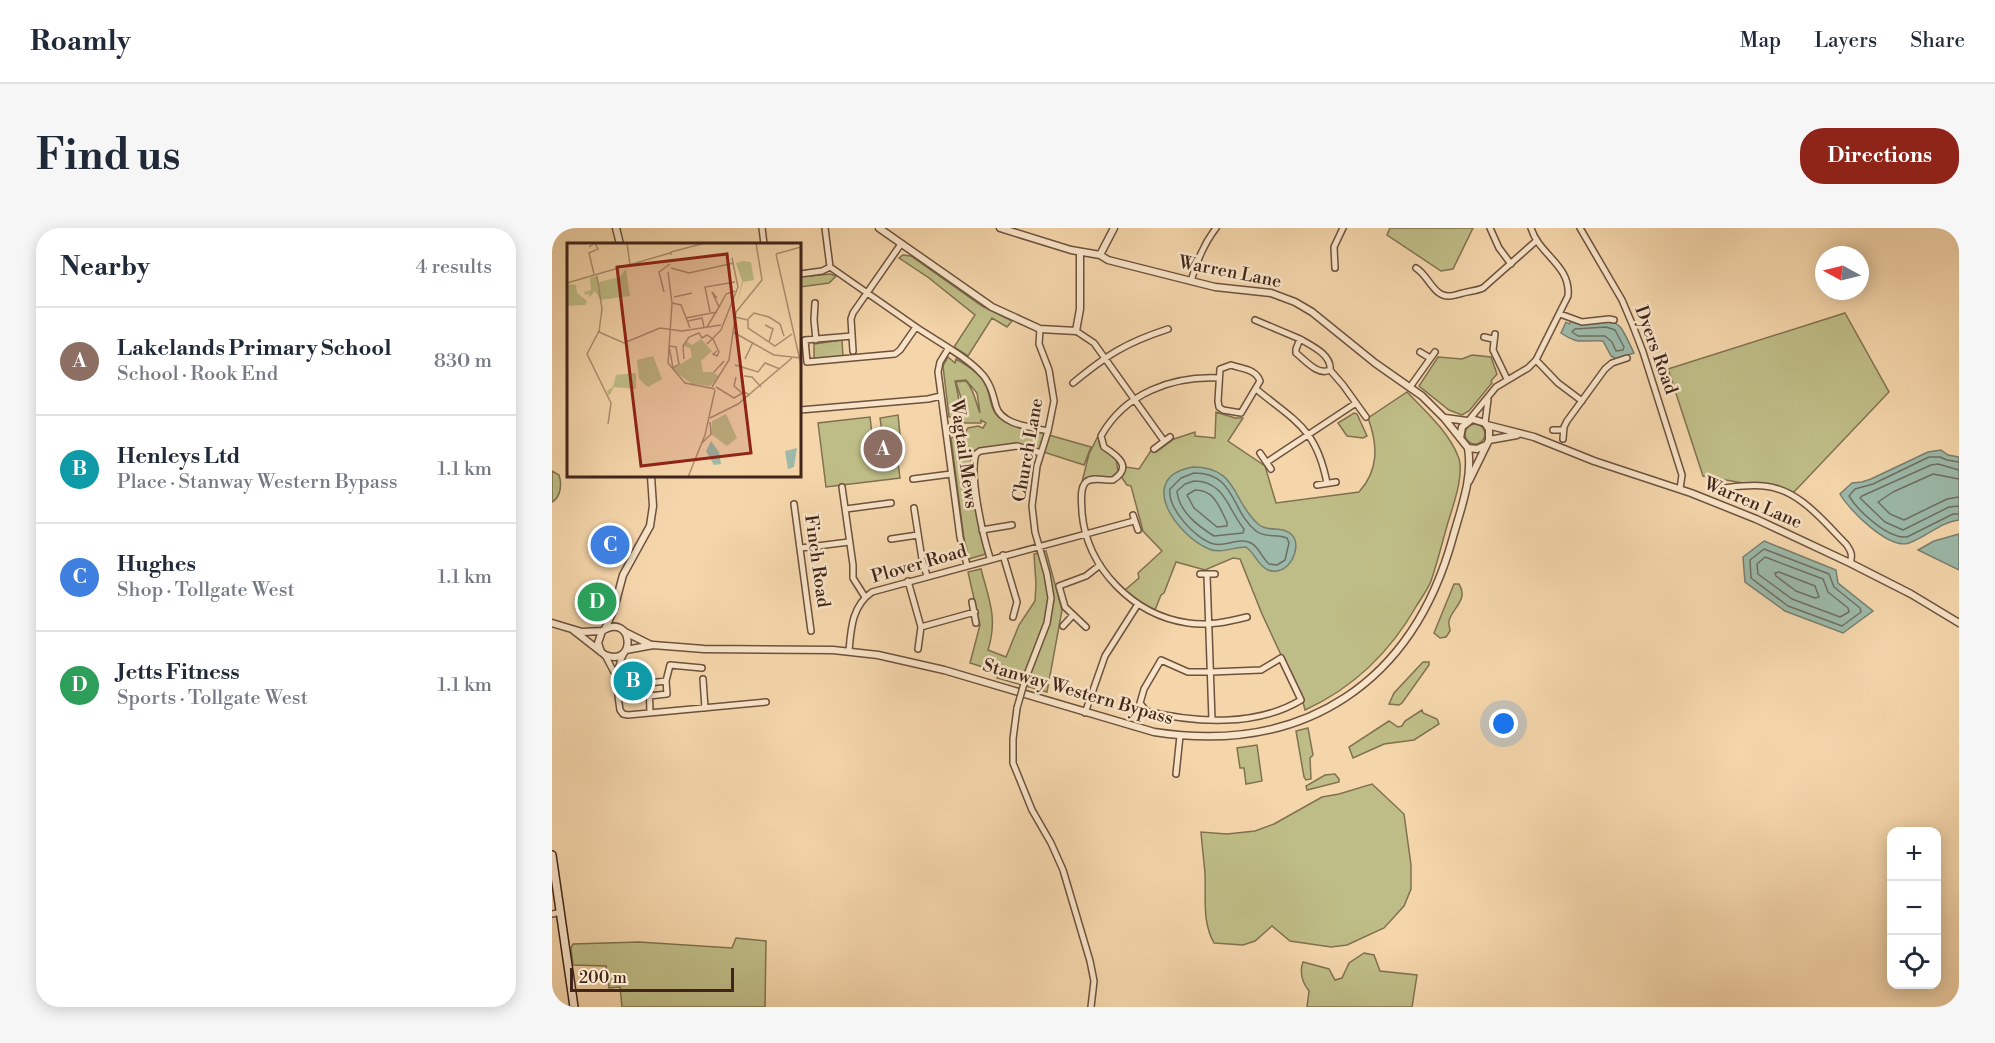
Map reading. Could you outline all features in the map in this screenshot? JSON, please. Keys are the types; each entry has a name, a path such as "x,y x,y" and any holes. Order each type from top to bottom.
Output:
{"main road":[{"path":"552,855 574,1007"}],"street":[{"path":"616,228 620,243"},
{"path":"762,228 764,243"},
{"path":"825,228 830,267 981,373 993,391 996,407 1001,417 1048,431"},
{"path":"879,228 992,307 1040,329 1076,331 1094,343 1164,441"},
{"name":"Warren Lane","path":"1000,228 1080,253 1100,255 1108,260 1191,281 1215,287 1271,293 1294,302 1410,387 1444,418 1467,448 1477,449 1488,442 1524,435"},
{"path":"1100,255 1114,228"},
{"path":"1191,281 1200,253 1216,228"},
{"path":"1335,268 1334,247 1343,228"},
{"path":"1490,228 1498,248 1511,264"},
{"path":"1460,438 1460,430 1497,387 1528,368 1536,360 1568,296 1567,280 1556,262 1536,241 1531,228"},
{"name":"Dyers Road","path":"1580,228 1622,300 1643,352 1682,475 1680,489"},
{"path":"1416,268 1426,276 1437,292 1451,297 1483,288 1536,241"},
{"path":"854,351 853,314 901,244"},
{"path":"1076,331 1080,309 1080,253"},
{"path":"1334,259 1341,258"},
{"path":"801,274 822,271 830,267"},
{"path":"815,303 816,340"},
{"path":"1560,314 1582,322 1614,320"},
{"path":"1255,320 1300,339 1328,359 1330,370 1366,417"},
{"path":"852,336 805,340 807,363 895,354 916,327"},
{"name":"Church Lane","path":"1040,329 1039,344 1052,384 1053,401 1048,431 1033,487 1032,506 1039,546 1050,587 1050,609 1017,708 1013,763 1032,810 1064,870 1094,981 1091,1007"},
{"path":"1073,383 1104,357 1131,342 1168,329"},
{"path":"1484,337 1494,337 1494,353 1507,379"},
{"path":"1300,339 1296,353 1320,372 1325,373 1330,370"},
{"name":"Wagtail Mews","path":"948,349 939,366 941,396 960,537 967,565"},
{"path":"1420,352 1430,358"},
{"path":"1410,387 1436,352"},
{"path":"1563,439 1563,430 1567,421 1605,369 1612,363 1627,358"},
{"path":"1536,360 1558,383 1582,401"},
{"path":"1225,366 1252,372 1258,376 1260,381 1241,413 1223,410 1219,407 1219,378 1220,369 1225,366"},
{"path":"1219,378 1185,378 1150,390 1134,400 1106,427 1101,436 1104,447 1118,456 1122,465 1121,473 1113,480 1091,479 1084,483 1082,507 1086,533 1100,565 1122,592 1138,604 1165,618 1188,623 1226,623 1247,617"},
{"path":"1256,389 1281,407 1309,435 1320,458 1327,483"},
{"path":"801,410 941,396"},
{"path":"1488,398 1486,424 1490,432 1488,442"},
{"path":"1268,462 1356,403"},
{"name":"Warren Lane","path":"1444,418 1479,420 1680,489 1756,519 1911,594 1959,623"},
{"path":"1553,429 1563,430"},
{"path":"1154,449 1170,437"},
{"name":"Stanway Western Bypass","path":"1468,484 1488,442"},
{"path":"990,558 982,531 974,463 976,454 980,451 1017,447 1041,453"},
{"name":"Stanway Western Bypass","path":"625,651 653,645 704,649 849,651 907,660 1154,732 1216,738 1239,736 1285,726 1328,708 1365,682 1382,668 1416,627 1428,605 1449,553 1468,484 1470,466 1467,448"},
{"path":"1260,453 1271,469"},
{"path":"913,479 951,474"},
{"path":"651,477 653,506 650,526 623,575 614,609 598,643 616,677 621,712 628,715 766,702"},
{"path":"1317,485 1336,482"},
{"path":"1712,489 1761,485 1792,495 1846,544 1851,550 1850,563"},
{"path":"842,487 853,578 865,597"},
{"path":"846,509 891,503"},
{"name":"Finch Road","path":"794,504 813,623 811,631"},
{"path":"914,508 927,576"},
{"name":"Plover Road","path":"849,651 854,615 865,597 872,592 1134,518 1138,530"},
{"path":"982,531 1012,525"},
{"path":"891,539 918,535"},
{"path":"801,548 849,542"},
{"path":"1003,555 1017,602 1013,617"},
{"path":"1086,627 1065,607 1059,586 1086,576 1100,565"},
{"path":"1200,574 1215,574"},
{"path":"1207,575 1212,720"},
{"path":"908,581 921,627 918,649"},
{"path":"972,602 976,623"},
{"path":"1085,713 1105,656 1138,604"},
{"path":"614,609 628,641 616,677"},
{"path":"921,627 975,612"},
{"path":"1063,626 1073,615"},
{"path":"552,623 591,633 616,627 623,631"},
{"path":"573,630 603,653 616,657 625,651"},
{"name":"Stanway Western Bypass","path":"623,631 653,645"},
{"path":"1281,658 1301,700 1281,710 1259,716 1212,720 1152,712 1142,708 1140,703 1144,689 1161,660 1188,672 1211,672 1261,670 1281,658"},
{"path":"649,696 667,694 666,681 670,665 702,668"},
{"path":"703,679 705,708"},
{"path":"650,713 649,683 666,681"},
{"path":"1176,774 1180,736"},
{"path":"552,914 561,912"}],"shaded area":[{"path":"1390,228 1473,228 1453,269 1441,271 1387,235"},
{"path":"903,255 911,256 982,306 1012,321 1007,327 992,318 968,356 954,347 975,315 929,278 899,258"},
{"path":"810,274 811,276 830,274 836,276 829,283 801,287 801,277"},
{"path":"1845,313 1889,392 1794,492 1703,476 1668,369"},
{"path":"842,340 843,356 817,359 814,357 814,344"},
{"path":"1472,355 1491,357 1497,374 1469,411 1462,415 1449,410 1419,386 1438,357 1462,359"},
{"path":"948,357 955,363 956,359 979,376 987,387 994,411 1002,420 1014,425 1040,429 1042,433 1091,447 1084,465 1022,445 976,451 971,459 980,532 986,554 969,559 964,539 951,438 963,435 968,428 978,426 983,428 986,423 981,420 981,423 965,423 959,419 962,401 956,382 966,381 974,393 980,413 977,393 966,380 955,381 959,408 957,417 949,417 943,366"},
{"path":"1407,392 1436,422 1454,447 1460,463 1458,488 1427,590 1407,622 1383,653 1339,691 1305,710 1240,559 1233,558 1205,570 1176,562 1155,610 1125,590 1139,578 1138,573 1162,551 1143,531 1131,486 1127,485 1122,478 1126,467 1139,469 1152,449 1156,452 1174,439 1195,432 1195,436 1215,438 1216,412 1243,418 1228,441 1265,466 1276,503 1359,492 1366,484 1375,457 1374,438 1368,418"},
{"path":"1354,413 1357,414 1367,436 1363,438 1347,436 1338,423"},
{"path":"898,415 901,444 884,446 880,418"},
{"path":"870,417 874,451 896,448 900,478 826,487 818,423"},
{"path":"1471,424 1479,424 1485,430 1485,438 1479,444 1471,444 1465,438 1465,430"},
{"path":"1098,436 1100,446 1116,459 1118,471 1112,477 1090,477 1082,482 1089,454"},
{"path":"552,471 559,475 560,486 559,494 552,502"},
{"path":"1046,551 1062,610 1047,692 997,678 999,672 970,663 980,625 968,572 981,569 989,600 992,628 988,650 1006,657 1019,625 1035,601 1034,554"},
{"path":"1454,584 1459,584 1462,590 1461,599 1451,616 1450,631 1446,637 1440,638 1434,633"},
{"path":"1423,662 1429,662 1429,665 1402,703 1389,704 1394,693"},
{"path":"1422,710 1423,713 1437,719 1439,724 1414,740 1384,744 1353,758 1349,747 1389,721 1398,727 1402,726 1405,721"},
{"path":"1308,728 1313,755 1310,758 1311,779 1306,780 1296,731"},
{"path":"1257,745 1262,781 1246,784 1244,768 1240,768 1237,748"},
{"path":"1335,774 1339,782 1307,790 1306,786 1325,775"},
{"path":"1372,784 1404,814 1411,865 1411,889 1404,906 1384,928 1347,945 1331,947 1290,941 1272,926 1255,941 1243,945 1214,943 1206,918 1201,832 1227,834 1255,831 1274,824 1322,797"},
{"path":"736,938 766,941 765,1007 622,1007 620,987 609,988 606,966 573,965 571,948 573,944 639,942 732,948"},
{"path":"1364,953 1374,955 1380,971 1417,975 1412,1007 1307,1007 1309,991 1302,977 1303,962 1329,969 1335,980 1342,978 1349,963"}],"water":[{"path":"1571,321 1605,321 1617,324 1634,353 1616,359 1611,356 1603,341 1577,341 1567,337 1561,333 1566,322 1569,324"},
{"path":"1941,450 1948,455 1959,457 1959,520 1952,521 1909,543 1901,544 1881,535 1852,509 1840,494 1852,483 1871,479 1928,452"},
{"path":"1193,467 1208,469 1226,479 1250,515 1262,527 1284,530 1292,535 1296,546 1288,565 1276,571 1268,570 1246,547 1222,551 1213,550 1196,542 1184,532 1174,520 1164,494 1166,482 1176,473"},
{"path":"1959,534 1959,570 1918,550 1934,541"},
{"path":"1764,541 1836,570 1838,583 1873,611 1843,633 1785,611 1745,582 1743,557"}],"place":[{"name":"Lakelands Primary School","path":"883,449"},
{"name":"Hughes","path":"610,545"},
{"name":"Jetts Fitness","path":"597,602"},
{"name":"Henleys Ltd","path":"633,681"}]}
